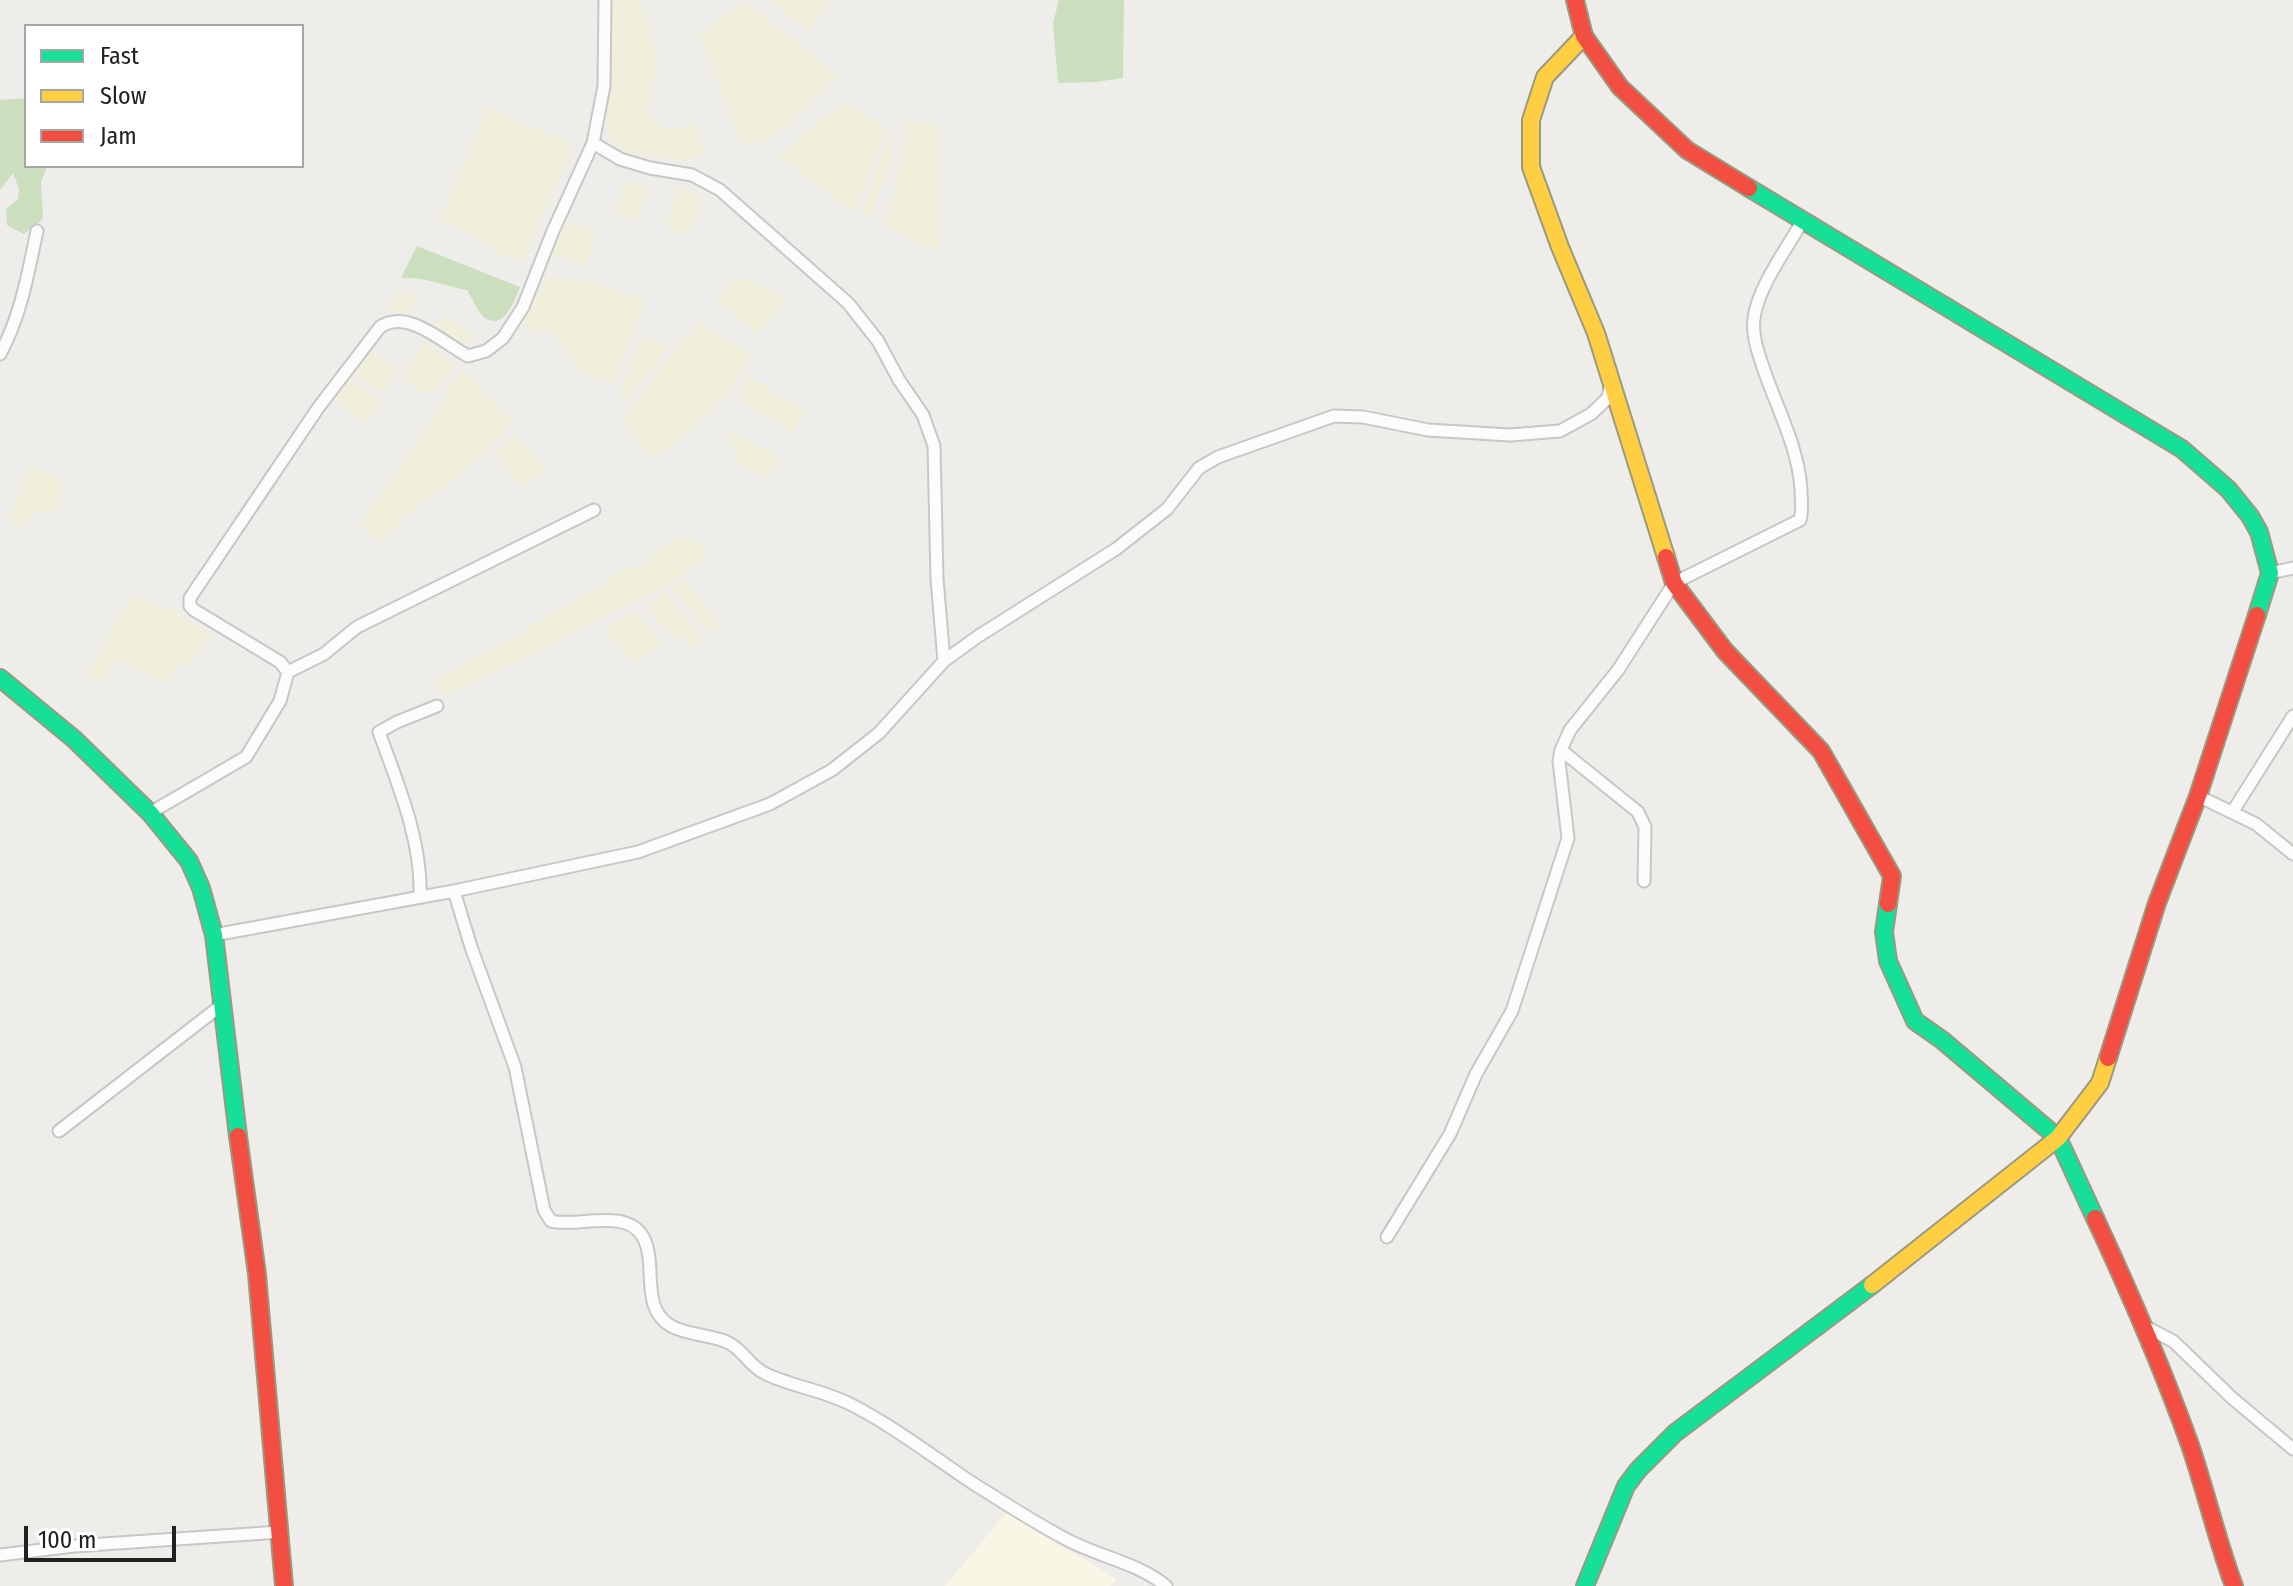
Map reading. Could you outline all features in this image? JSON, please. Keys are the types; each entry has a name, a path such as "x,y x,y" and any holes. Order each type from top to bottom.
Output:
{"street":[{"path":"288,672 280,662 194,610 190,606 190,598 270,485 318,408 380,327 388,321 408,320 468,356 486,351 503,338 523,307 593,143 604,86 605,0"},
{"path":"1575,0 1584,36 1620,87 1687,150 2182,449 2231,490 2251,513 2266,544 2270,573 2198,796 2157,903 2100,1083 2058,1138 1913,1254 1675,1433 1626,1486 1585,1586"},
{"path":"1584,36 1545,77 1531,120 1531,167 1596,333 1674,583 1725,651 1821,751 1892,876 1884,932 1888,961 1915,1021 2058,1138 2146,1327 2191,1449 2217,1541 2234,1586"},
{"path":"593,143 620,159 692,175 720,190 848,303 878,341 923,415 934,446 937,579 944,661"},
{"path":"1387,1237 1450,1134 1476,1074 1512,1011 1568,838 1559,761 1570,730 1618,670 1674,583 1800,520 1800,480 1792,445 1769,389 1754,338 1754,317 1763,292 1803,220"},
{"path":"0,354 23,297 37,231"},
{"path":"214,935 454,891 638,852 780,799 832,770 879,733 944,661 1116,549 1167,509 1199,468 1218,457 1334,416 1363,417 1442,431 1510,435 1560,431 1591,414 1608,398 1611,386"},
{"path":"150,813 246,757 280,701 288,672 324,654 357,627 594,510"},
{"path":"2270,573 2293,568"},
{"path":"0,678 74,739 150,813 189,861 201,888 214,935 257,1274 284,1586"},
{"path":"420,897 421,871 414,837 379,732 437,706"},
{"path":"2233,811 2293,716"},
{"path":"1561,750 1638,812 1645,827 1644,881"},
{"path":"2198,796 2256,824 2293,854"},
{"path":"454,891 515,1067 544,1210 551,1221 616,1221 631,1226 644,1239 654,1306 667,1323 729,1343 749,1363 769,1376 850,1403 1066,1540 1149,1575 1166,1586"},
{"path":"59,1131 223,1004"},
{"path":"2146,1327 2173,1341 2232,1398 2293,1449"},
{"path":"0,1555 74,1546 280,1532"}],"shaded area":[{"path":"1006,1513 1117,1579 1110,1586 945,1586"}],"green space":[{"path":"614,0 640,0 654,45 656,70 647,113 667,131 697,123 704,155 687,160 628,153 611,139 606,120 612,79"},
{"path":"767,0 827,0 829,1 808,32"},
{"path":"1059,0 1124,0 1123,78 1058,83 1053,23"},
{"path":"745,1 838,75 776,137 742,146 699,33"},
{"path":"24,98 24,168 46,168 41,182 43,219 24,234 7,225 6,209 18,199 19,189 13,173 0,190 0,100"},
{"path":"843,101 886,128 853,213 778,156"},
{"path":"487,107 574,145 523,261 496,253 472,233 440,220"},
{"path":"907,121 939,126 940,248 919,245 885,225 897,180"},
{"path":"890,131 890,159 872,219 862,213"},
{"path":"623,182 649,184 639,220 617,218"},
{"path":"678,186 703,198 688,236 666,227"},
{"path":"564,223 596,230 587,266 551,255"},
{"path":"417,246 520,287 508,312 492,321 480,313 467,290 426,280 401,278"},
{"path":"548,276 598,283 646,300 613,383 589,377 577,367 556,338 542,330 531,333 521,323"},
{"path":"735,276 786,297 758,334 716,301"},
{"path":"398,291 413,294 415,303 407,316 387,309"},
{"path":"446,314 473,336 460,348 431,330"},
{"path":"700,322 752,356 726,395 677,443 650,459 624,418 678,345"},
{"path":"643,334 668,347 629,399 618,395"},
{"path":"424,341 457,364 438,389 425,395 403,379"},
{"path":"369,350 399,370 384,393 355,376"},
{"path":"461,368 514,423 457,478 405,517 381,544 359,524 422,435"},
{"path":"750,377 806,412 792,434 737,397"},
{"path":"350,379 380,402 366,425 334,401"},
{"path":"727,429 780,458 766,479 740,466"},
{"path":"513,434 548,470 524,488 494,455"},
{"path":"30,466 62,480 61,508 35,513 19,529 8,519"},
{"path":"676,536 702,544 703,561 670,583 530,656 444,695 433,680 511,639 620,572 643,564"},
{"path":"684,580 724,628 710,633 671,588"},
{"path":"665,592 703,642 691,647 681,636 674,639 645,605"},
{"path":"137,596 174,611 212,634 188,667 179,664 167,684 115,660 101,682 85,676 129,600"},
{"path":"635,610 662,643 634,664 603,630"}],"traffic: fast":[{"path":"1749,188 2182,449 2228,489 2259,532 2270,573 2257,615"},
{"path":"0,678 74,739 150,813 189,861 201,888 214,935 238,1136"},
{"path":"1888,904 1884,932 1888,961 1915,1021 2058,1138 2095,1218"},
{"path":"1585,1586 1626,1486 1638,1470 1675,1433 1872,1285"}],"traffic: slow":[{"path":"1584,36 1545,77 1531,120 1531,167 1596,333 1666,557"},
{"path":"1872,1285 2058,1138 2100,1083 2108,1058"}],"traffic: jam":[{"path":"1575,0 1584,36 1620,87 1687,150 1749,188"},
{"path":"1666,557 1674,583 1725,651 1821,751 1892,876 1888,904"},
{"path":"2108,1058 2157,903 2198,796 2257,615"},
{"path":"238,1136 257,1274 284,1586"},
{"path":"2095,1218 2179,1416 2234,1586"}]}
